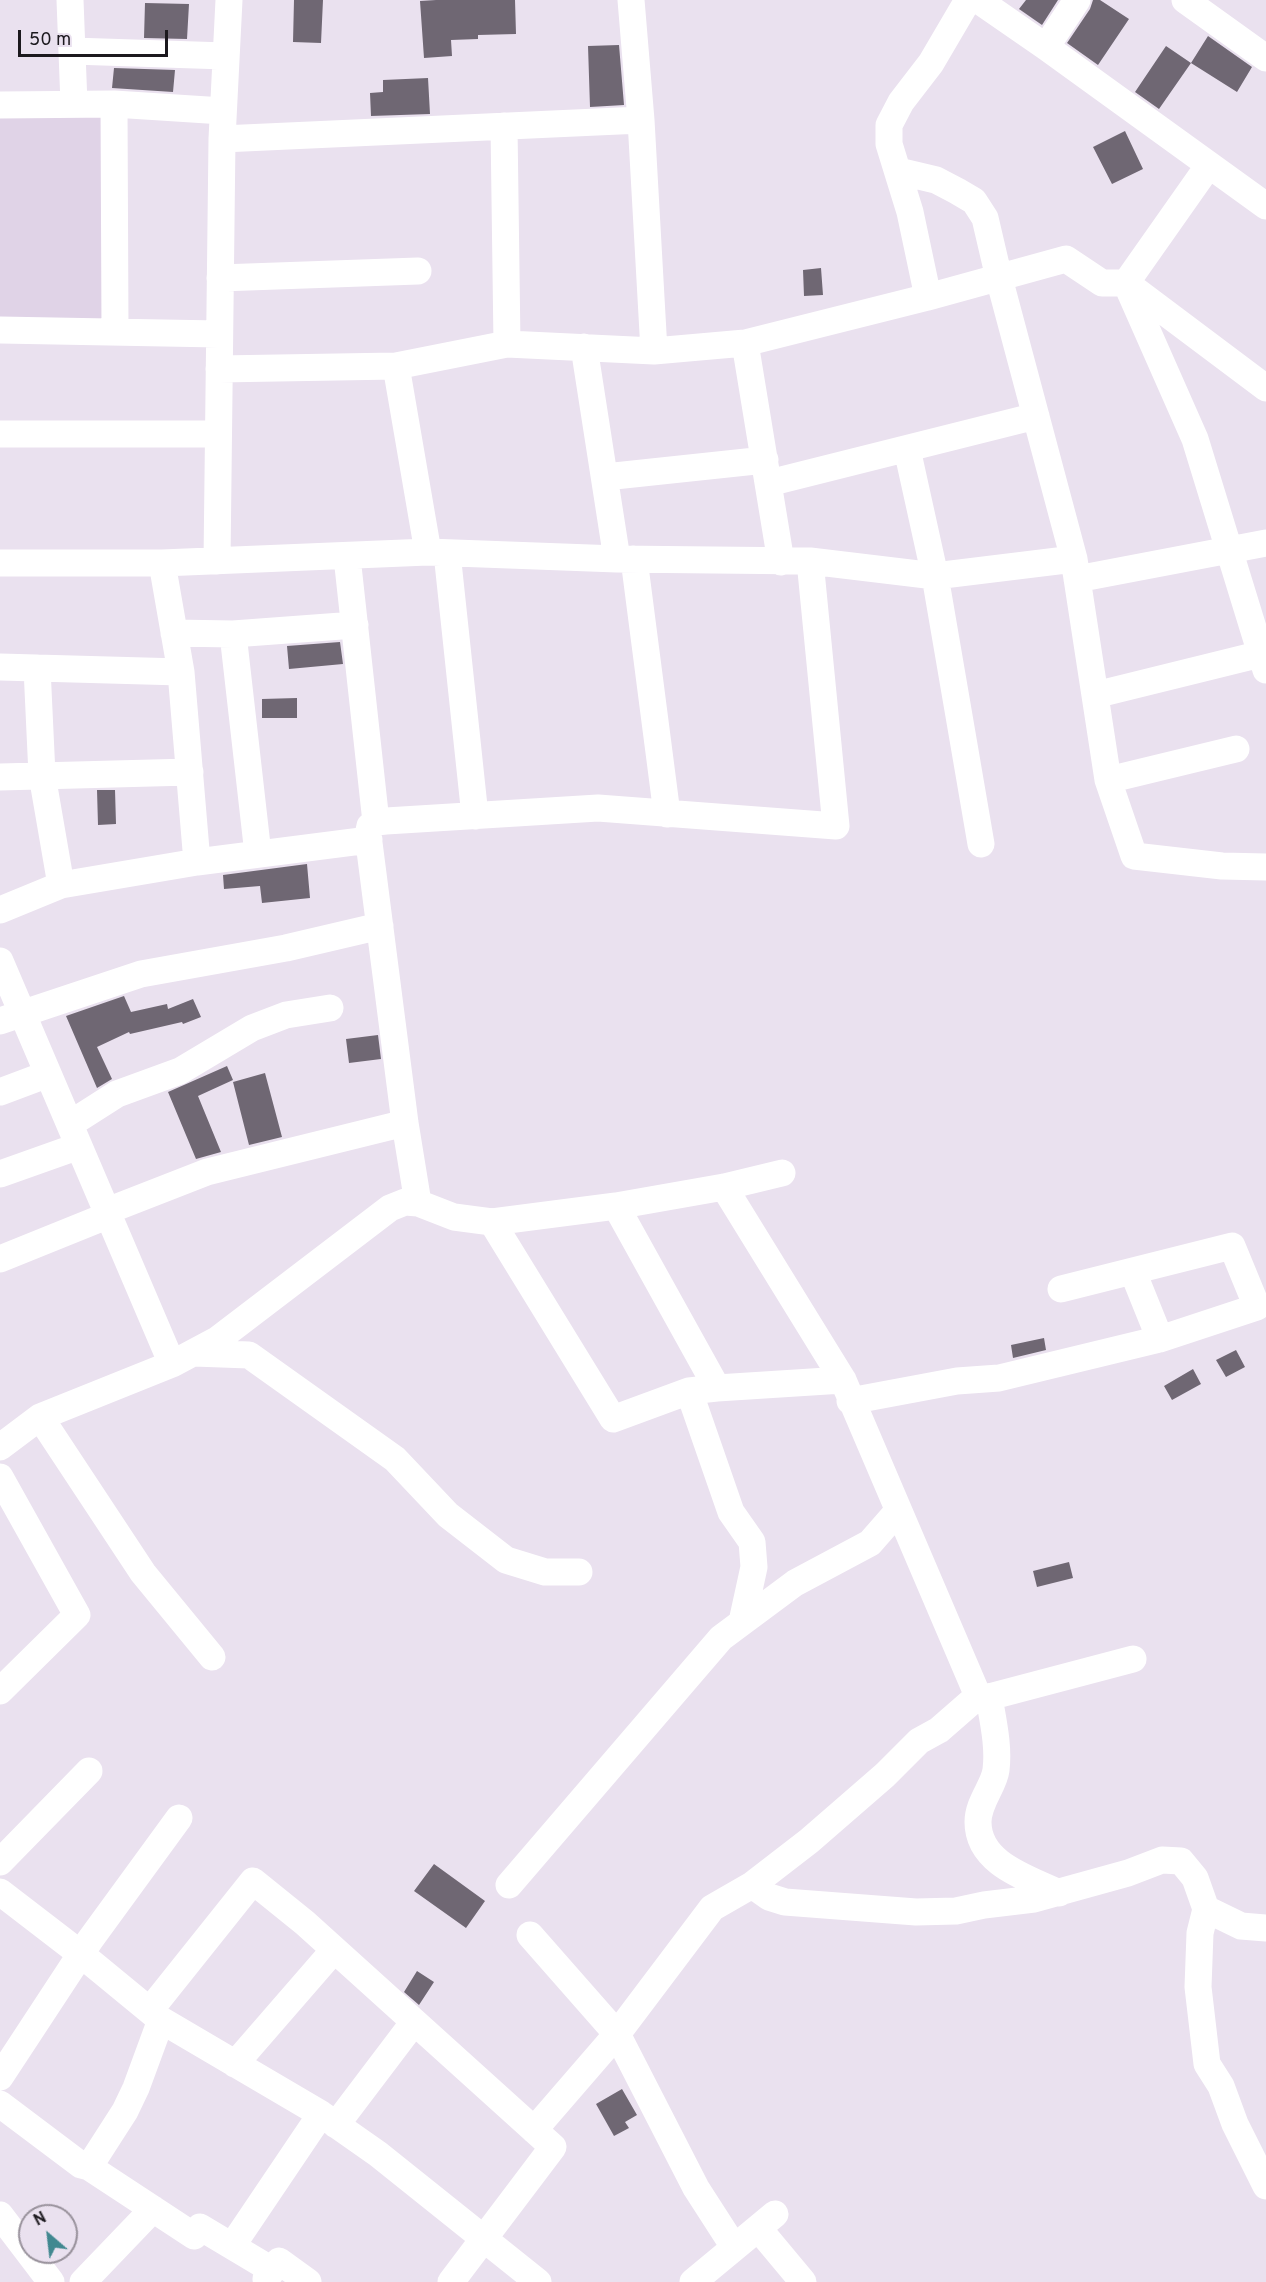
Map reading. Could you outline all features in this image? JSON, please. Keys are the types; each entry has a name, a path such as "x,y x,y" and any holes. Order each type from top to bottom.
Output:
{"street":[{"path":"70,0 74,104"},
{"path":"217,561 222,139 230,0"},
{"path":"631,0 641,120 654,351"},
{"path":"928,297 912,220 890,144 889,125 901,102 931,63 968,0"},
{"path":"978,0 1266,206"},
{"path":"1046,47 1077,0"},
{"path":"1185,0 1266,58"},
{"path":"72,51 226,56"},
{"path":"0,105 114,104 223,111"},
{"path":"114,104 116,331"},
{"path":"222,139 641,120"},
{"path":"504,126 507,344"},
{"path":"1126,284 1209,165"},
{"path":"898,171 936,180 974,201 985,218 1076,569 1108,780 1134,856 1222,866 1266,867"},
{"path":"219,369 396,366 507,344 654,351 745,343 928,297 1066,259 1102,284 1126,284 1262,376"},
{"path":"220,279 418,272"},
{"path":"1095,694 1264,662 1254,592 1229,549 1195,439 1126,284"},
{"path":"0,330 219,333"},
{"path":"745,343 781,562"},
{"path":"584,347 604,477 626,559 667,814"},
{"path":"396,366 438,552 475,816"},
{"path":"604,477 767,472 907,448 1036,416"},
{"path":"0,434 218,434"},
{"path":"907,448 935,576 981,844"},
{"path":"0,562 162,563 438,552 626,559 810,561 935,576 1076,569 1266,543"},
{"path":"347,557 355,625 380,926 405,1124 418,1203"},
{"path":"0,910 61,885 258,854 373,831 475,816 598,808 836,826 810,561"},
{"path":"162,563 181,672 197,862"},
{"path":"174,633 233,634 355,625"},
{"path":"233,634 258,854"},
{"path":"0,667 181,672"},
{"path":"37,668 42,775 61,885"},
{"path":"1108,780 1236,749"},
{"path":"0,777 189,772"},
{"path":"11,1018 141,974 286,948 380,926"},
{"path":"0,961 11,1018 48,1074 108,1213 183,1358"},
{"path":"0,1174 75,1135 117,1094 180,1071 252,1028 286,1015 330,1008"},
{"path":"0,1092 48,1074"},
{"path":"0,1259 217,1170 405,1124"},
{"path":"0,1447 40,1417 183,1358 217,1340 390,1208 405,1202 418,1203 454,1216 492,1222 616,1206 724,1187 783,1173"},
{"path":"724,1187 846,1391 898,1511 984,1696 997,1747 995,1773 983,1797 977,1822 984,1848 997,1862 1059,1893"},
{"path":"616,1206 717,1388"},
{"path":"492,1222 613,1419 689,1391 717,1388 846,1391 999,1378 1160,1339 1257,1307 1232,1246 1061,1289"},
{"path":"1133,1272 1160,1339"},
{"path":"183,1358 249,1355 395,1459 448,1515 506,1560 545,1572 579,1572"},
{"path":"689,1391 731,1512 752,1542 754,1567 742,1622"},
{"path":"40,1417 143,1573 212,1657"},
{"path":"0,1477 77,1615 0,1691"},
{"path":"509,1885 722,1638 795,1583 870,1543 898,1511"},
{"path":"534,2130 617,2034 712,1908 753,1884 850,1806 919,1741 939,1730 984,1696 1133,1659"},
{"path":"0,1862 90,1771"},
{"path":"0,2077 8,2048 82,1955 90,1940 179,1818"},
{"path":"753,1884 769,1897 785,1902 916,1912 956,1911 1059,1893 1162,1860 1181,1861 1195,1878 1206,1909 1200,1933 1198,1987 1207,2064 1221,2086 1235,2124 1266,2186"},
{"path":"89,2167 125,2111 136,2088 155,2015 253,1881 305,1923 553,2146 451,2282"},
{"path":"0,1892 155,2015 328,2120 378,2154 538,2282"},
{"path":"1206,1909 1241,1926 1266,1928"},
{"path":"530,1935 617,2034 696,2188 734,2247"},
{"path":"235,2064 334,1950"},
{"path":"232,2246 328,2120 414,2022"},
{"path":"0,2104 81,2164 194,2236 200,2227 232,2246 268,2276 279,2261 308,2282"},
{"path":"83,2282 153,2209"},
{"path":"0,2215 51,2282"},
{"path":"693,2282 766,2221 803,2282"}],"shaded area":[{"path":"0,115 104,116 102,321 0,320"}],"building":[{"path":"294,0 323,0 321,43 293,42"},
{"path":"515,0 516,34 478,35 478,39 451,40 452,56 424,58 420,1"},
{"path":"1026,0 1058,0 1042,25 1019,9"},
{"path":"1093,0 1100,0 1129,19 1098,65 1067,43 1090,9"},
{"path":"145,3 189,4 187,39 144,38"},
{"path":"1208,36 1252,67 1237,92 1191,63"},
{"path":"619,45 624,105 590,107 588,46"},
{"path":"1166,46 1191,63 1159,109 1135,92"},
{"path":"114,68 175,70 173,92 112,88"},
{"path":"428,78 430,114 371,116 370,93 383,92 383,80"},
{"path":"1125,131 1143,169 1112,184 1093,147"},
{"path":"821,268 823,295 804,296 803,270"},
{"path":"340,642 343,664 289,669 287,646"},
{"path":"297,698 297,718 262,718 262,699"},
{"path":"97,790 115,790 116,824 98,825"},
{"path":"307,864 310,898 262,903 260,886 224,889 223,875"},
{"path":"124,996 131,1012 167,1004 168,1009 193,999 201,1017 183,1024 182,1022 130,1034 129,1032 97,1047 112,1079 97,1088 66,1016"},
{"path":"378,1035 381,1059 349,1063 346,1039"},
{"path":"227,1066 233,1080 198,1096 221,1152 196,1159 168,1092"},
{"path":"265,1073 282,1137 249,1145 233,1082"},
{"path":"1044,1338 1046,1350 1013,1358 1011,1345"},
{"path":"1236,1350 1245,1367 1226,1377 1216,1360"},
{"path":"1193,1369 1201,1384 1172,1400 1164,1386"},
{"path":"1069,1562 1073,1578 1037,1587 1033,1571"},
{"path":"434,1864 485,1901 466,1928 414,1891"},
{"path":"417,1971 434,1982 419,2005 404,1992"},
{"path":"622,2089 637,2115 625,2122 629,2128 614,2136 596,2104"}]}
